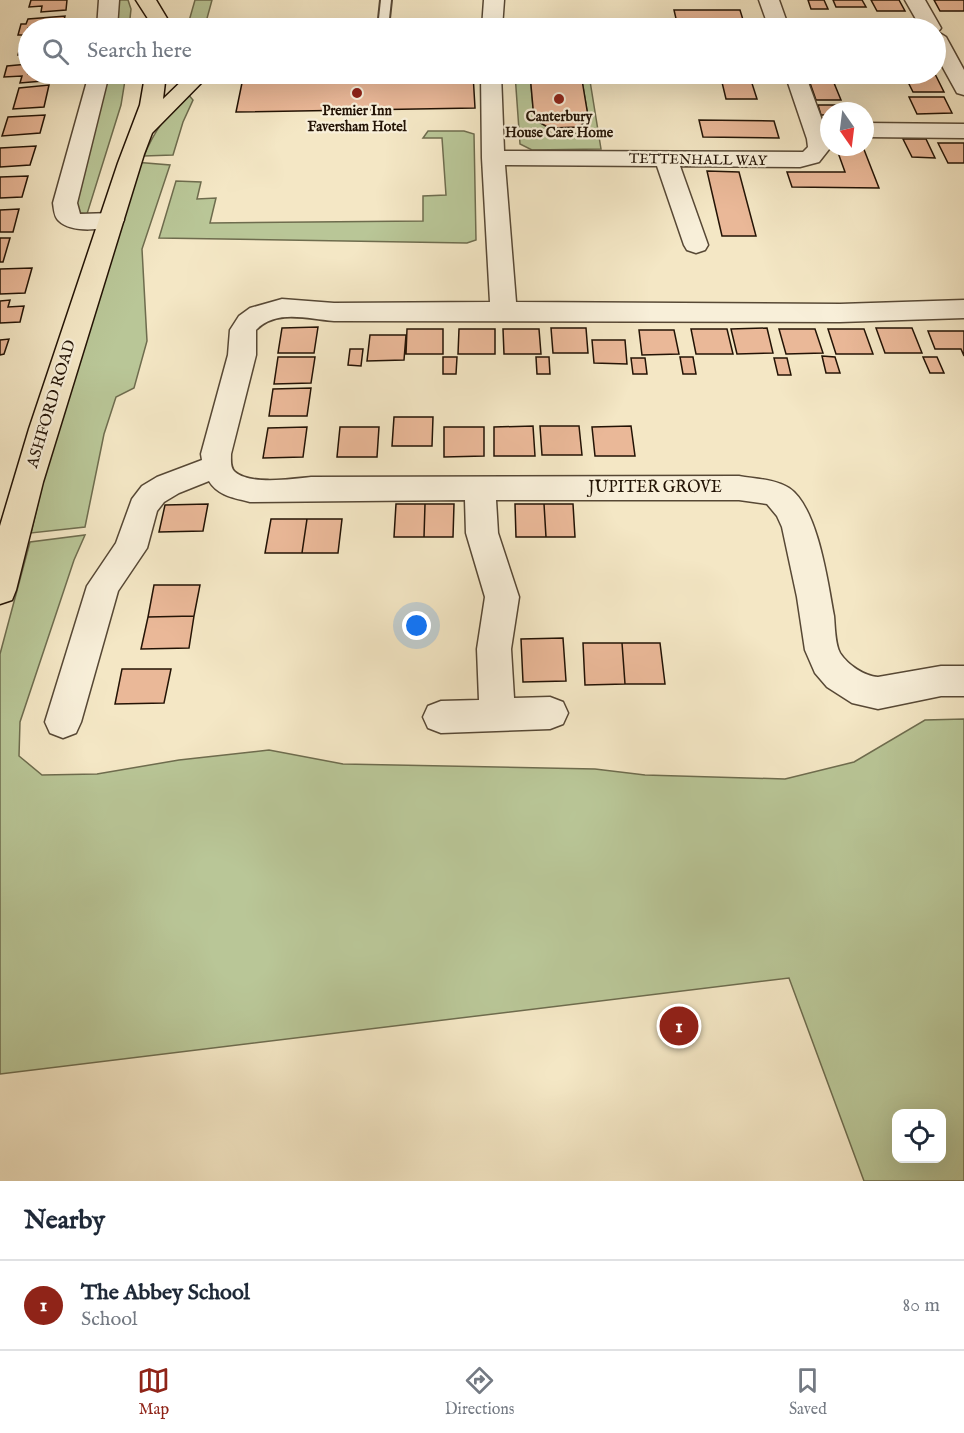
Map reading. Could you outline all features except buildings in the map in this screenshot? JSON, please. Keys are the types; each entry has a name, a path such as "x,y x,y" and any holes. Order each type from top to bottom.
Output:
{"main road":[{"path":"145,0 146,18"},
{"path":"145,0 157,18"},
{"name":"ASHFORD ROAD","path":"0,590 11,539 65,361 155,84"},
{"name":"ASHFORD ROAD","path":"140,135 189,84"}],"street":[{"path":"107,18 109,0"},
{"path":"493,18 494,0"},
{"path":"769,0 775,18"},
{"path":"915,0 925,18"},
{"path":"946,55 964,87"},
{"path":"96,84 65,203 68,217 77,221 112,220"},
{"path":"491,84 504,311"},
{"name":"TETTENHALL WAY","path":"800,84 820,126"},
{"path":"874,130 964,131"},
{"name":"TETTENHALL WAY","path":"494,158 800,160 811,158 819,148 820,142"},
{"path":"666,160 696,245"},
{"path":"63,722 103,586 131,548 143,507 153,494 168,485 215,467 216,453 242,355 243,330 248,322 259,314 282,308 334,312 840,313 964,309"},
{"name":"JUPITER GROVE","path":"215,467 226,482 234,487 256,492 312,489 739,488 768,492 784,501 795,518 814,597 822,650 827,662 839,676 865,692 878,693 941,681 964,681"},
{"path":"480,489 482,533 502,597 494,649 497,715"},
{"path":"441,717 550,713"}],"lane":[{"path":"384,18 386,0"}],"green space":[{"path":"115,0 128,0 131,9 130,18 114,18"},
{"path":"195,0 212,0 207,18 190,18"},
{"path":"103,84 124,84 121,105 87,214 73,212 90,150"},
{"path":"516,84 531,84 534,119 549,128 551,134 581,133 580,127 588,116 583,84 590,84 601,149 532,150 520,144"},
{"path":"187,93 193,100 183,122 173,155 144,156 162,123"},
{"path":"428,131 464,131 474,134 476,240 467,243 159,238 176,181 201,182 197,199 216,198 210,223 423,221 423,196 446,195 442,138 423,138"},
{"path":"134,162 170,165 142,249 147,341 134,388 116,397 104,434 85,527 31,533 54,436"},
{"path":"85,535 74,560 20,722 19,756 42,775 97,774 179,760 269,750 343,764 595,769 645,775 785,779 854,762 925,720 964,719 964,1181 864,1181 789,978 0,1074 0,654 30,542"}],"place":[{"name":"Premier Inn Faversham Hotel","path":"357,93"},
{"name":"Canterbury House Care Home","path":"559,99"},
{"name":"The Abbey School","path":"679,1026"}]}
